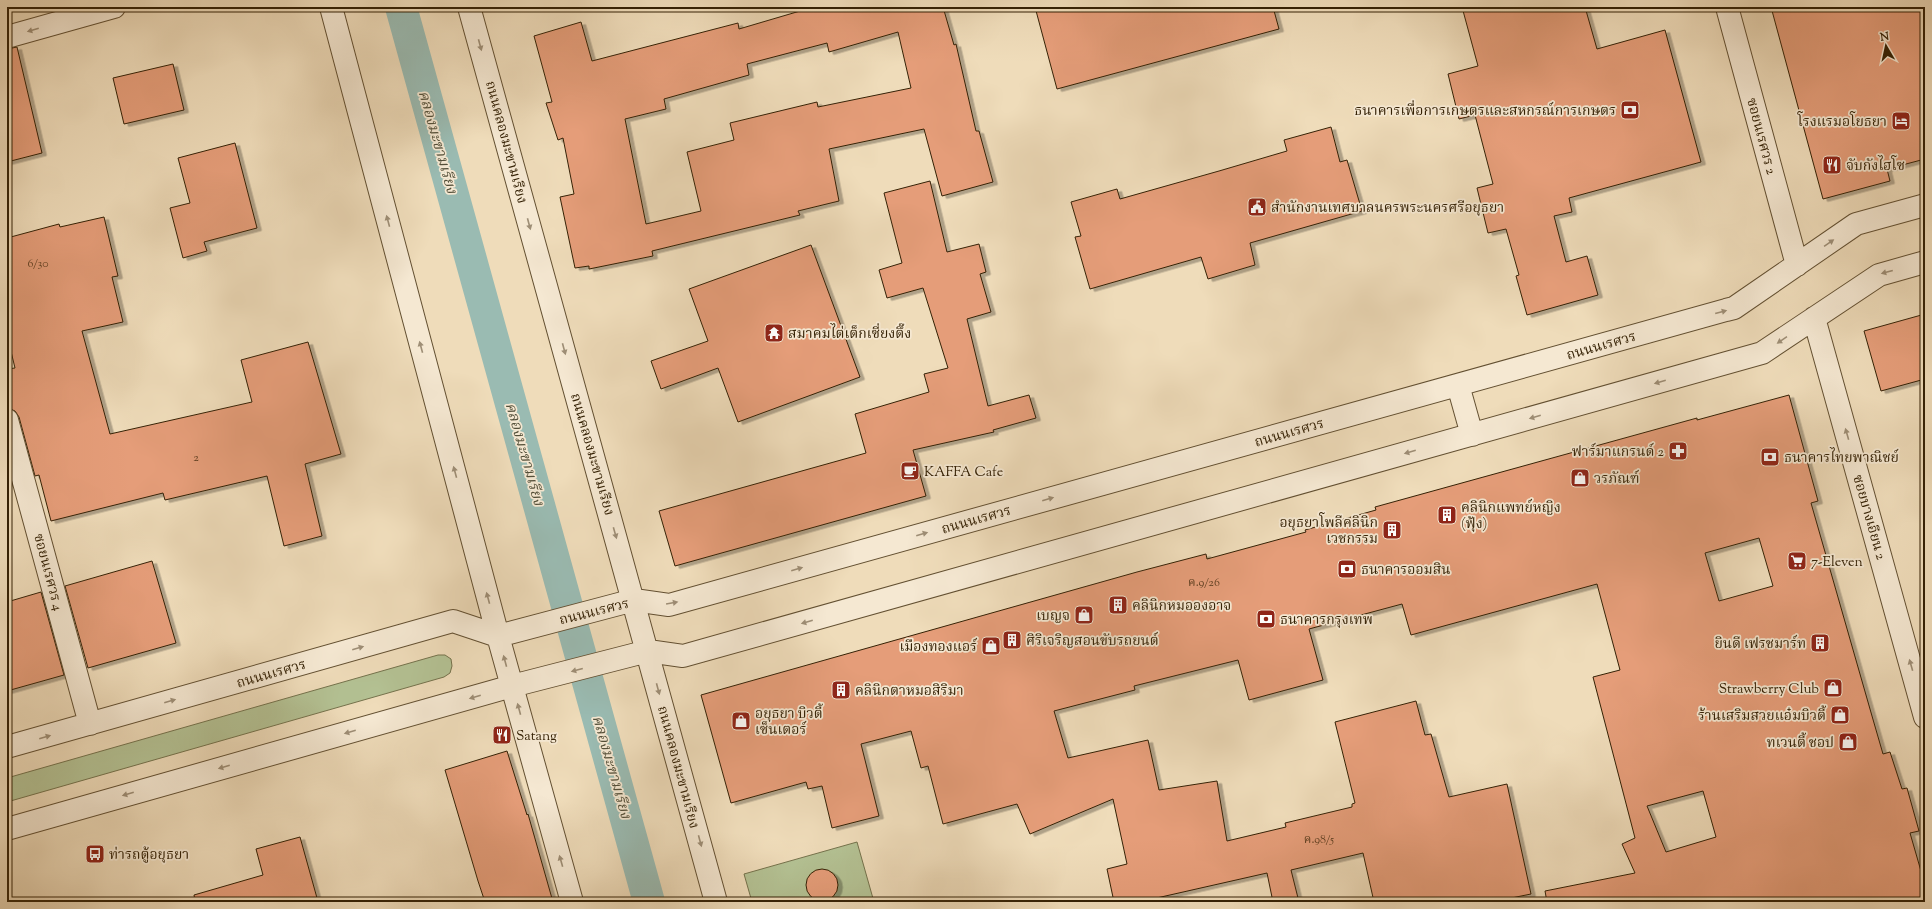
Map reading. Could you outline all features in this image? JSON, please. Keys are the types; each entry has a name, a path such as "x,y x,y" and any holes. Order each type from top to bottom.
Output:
{"street":[{"path":"331,7 498,636 572,902"},
{"name":"ถนนคลองมะขามเรียง","path":"469,7 634,600 716,902"},
{"name":"ซอยนเรศวร 2","path":"1727,7 1797,265"},
{"path":"7,37 104,8"},
{"name":"ถนนนเรศวร","path":"7,748 453,621 498,636 634,600 669,605 1734,308 1856,224 1925,205"},
{"path":"7,829 512,686 648,651 683,656 1762,353 1879,275 1925,262"},
{"name":"ซอยบางเอียน 2","path":"1814,318 1925,716"},
{"path":"1458,385 1472,435"},
{"name":"ซอยนเรศวร 4","path":"7,420 90,724"}],"green space":[{"path":"438,655 445,655 451,659 452,666 450,673 444,677 7,802 7,778"},
{"path":"857,842 874,902 752,902 744,874"}],"building":[{"path":"799,7 943,7 954,45 956,44 976,131 979,131 993,182 942,196 924,129 829,149 839,201 798,211 800,215 652,251 653,256 589,269 589,266 575,268 560,197 574,194 563,138 558,140 546,103 552,102 534,36 581,22 592,61 738,23 739,29 800,11","holes":["898,32 911,88 818,107 817,102 730,123 734,140 687,152 701,211 646,224 625,119 666,109 664,99 749,75 747,64 827,43 829,52"]},
{"path":"1035,7 1273,7 1279,29 1057,89"},
{"path":"1462,7 1585,7 1597,49 1665,30 1701,162 1569,198 1572,212 1554,216 1566,262 1587,256 1598,295 1527,315 1516,276 1519,275 1506,229 1488,233 1477,188 1493,184 1475,115 1459,119 1448,74 1478,66"},
{"path":"1771,7 1925,7 1925,159 1887,169 1890,181 1823,199"},
{"path":"17,47 42,153 7,162 7,49"},
{"path":"173,64 184,110 124,124 113,78"},
{"name":"สำนักงานเทศบาลนครพระนครศรีอยุธยา","path":"1331,127 1340,162 1347,160 1362,211 1250,243 1255,265 1208,279 1201,257 1090,289 1075,237 1081,236 1071,202 1117,189 1120,199 1219,171 1287,151 1284,140"},
{"path":"235,143 257,228 204,242 207,251 183,258 170,208 190,203 178,158"},
{"path":"930,181 947,252 979,244 986,272 980,274 991,312 967,319 988,406 1029,395 1036,418 993,430 994,432 913,450 926,496 675,566 659,511 866,453 855,414 929,392 924,374 948,368 923,288 887,298 879,270 902,263 884,193"},
{"path":"104,217 118,276 112,277 123,322 82,331 110,434 252,402 241,360 308,342 341,454 305,464 322,536 284,546 267,476 165,500 163,493 51,521 39,475 35,476 19,417 15,411 7,408 7,369 15,368 7,335 7,238 59,224 60,227"},
{"name":"สมาคมไต่เต็กเซี่ยงตึ๊ง","path":"811,245 860,377 738,422 718,368 661,389 651,361 708,341 689,289"},
{"path":"1925,314 1925,379 1881,391 1864,331"},
{"path":"1789,395 1818,501 1811,503 1883,754 1890,752 1902,789 1907,788 1919,831 1910,833 1925,885 1925,902 1547,902 1545,891 1635,873 1622,844 1635,838 1593,677 1620,670 1597,584 1411,635 1402,604 1309,629 1323,680 1249,700 1238,660 1134,686 1135,690 1054,711 1068,758 1148,740 1159,790 1217,781 1227,841 1286,827 1285,823 1352,807 1352,804 1355,803 1335,722 1416,701 1425,735 1431,734 1449,797 1507,784 1531,894 1492,902 1374,902 1363,853 1291,870 1299,902 1273,902 1267,873 1139,902 1114,902 1107,869 1127,864 1113,799 1030,834 1017,804 943,824 928,766 921,768 911,731 861,744 879,816 832,828 822,786 808,789 806,782 731,803 701,695 1137,572 1206,554 1207,559 1306,532 1305,530 1376,510 1375,507 1697,418 1697,420","holes":["1759,538 1773,586 1719,601 1705,553","1703,791 1716,837 1666,852 1647,806"]},
{"path":"7,467 11,482 7,484"},
{"path":"152,561 176,643 88,668 65,586"},
{"path":"41,592 64,675 7,691 7,602"},
{"path":"507,751 527,815 528,814 553,902 485,902 478,881 445,770"},
{"path":"300,837 317,898 302,902 195,902 194,895 263,875 256,849"},
{"path":"819,869 825,869 834,873 838,885 834,897 825,901 819,901 810,897 806,888 806,882 810,873"}],"waterway":[{"name":"คลองมะขามเรียง","path":"401,7 649,902"}],"place":[{"name":"ธนาคารเพื่อการเกษตรและสหกรณ์การเกษตร","path":"1630,110"},
{"name":"โรงแรมอโยธยา","path":"1901,121"},
{"name":"จับกังไฮโซ","path":"1832,165"},
{"name":"สำนักงานเทศบาลนครพระนครศรีอยุธยา","path":"1257,207"},
{"name":"สมาคมไต่เต็กเซี่ยงตึ๊ง","path":"774,333"},
{"name":"ฟาร์มาแกรนด์ 2","path":"1678,451"},
{"name":"ธนาคารไทยพาณิชย์","path":"1770,457"},
{"name":"KAFFA Cafe","path":"910,471"},
{"name":"วรภัณฑ์","path":"1580,478"},
{"name":"คลินิกแพทย์หญิง (ฟุ้ง)","path":"1447,515"},
{"name":"อยุธยาโพลีคลินิก เวชกรรม","path":"1392,530"},
{"name":"7-Eleven","path":"1797,561"},
{"name":"ธนาคารออมสิน","path":"1347,569"},
{"name":"คลินิกหมอองอาจ","path":"1118,605"},
{"name":"เบญจ","path":"1084,615"},
{"name":"ธนาคารกรุงเทพ","path":"1266,619"},
{"name":"ศิริเจริญสอนขับรถยนต์","path":"1012,640"},
{"name":"ยินดี เฟรชมาร์ท","path":"1820,643"},
{"name":"เมืองทองแอร์","path":"991,646"},
{"name":"Strawberry Club","path":"1833,688"},
{"name":"คลินิกตาหมอสิริมา","path":"841,690"},
{"name":"ร้านเสริมสวยแอ๋มบิวตี้","path":"1840,715"},
{"name":"อยุธยา บิวตี้ เซ็นเตอร์","path":"741,721"},
{"name":"Satang","path":"502,735"},
{"name":"ทเวนตี้ ชอป","path":"1848,742"},
{"name":"ท่ารถตู้อยุธยา","path":"95,854"}]}
